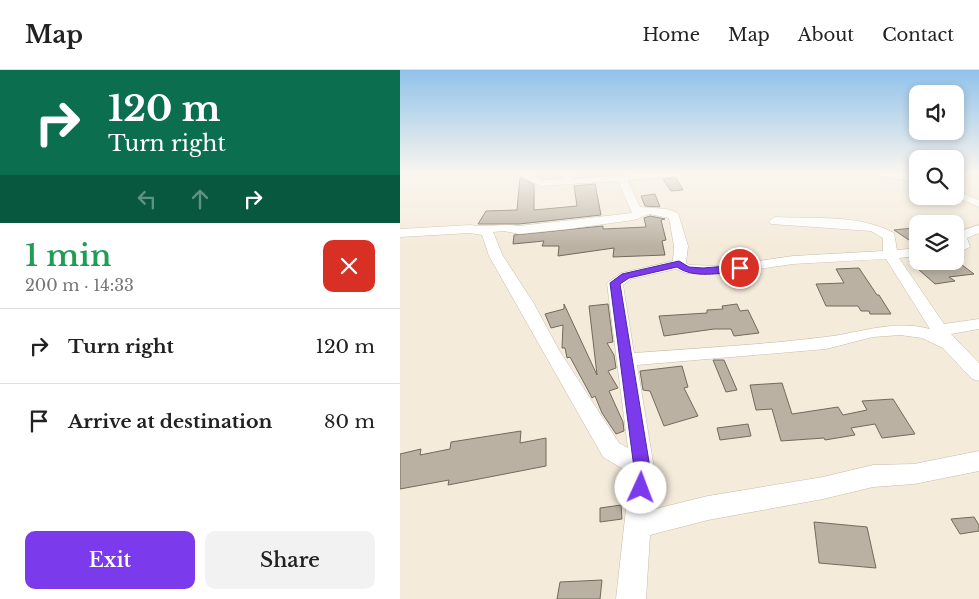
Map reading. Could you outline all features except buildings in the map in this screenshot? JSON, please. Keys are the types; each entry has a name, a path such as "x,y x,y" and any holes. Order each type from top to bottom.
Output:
{"street":[{"path":"628,198 636,210 667,212 674,216 681,241 682,256 679,264"},
{"path":"965,198 979,204"},
{"path":"400,233 485,230 511,227 519,230 634,216 646,212"},
{"path":"775,221 861,225 875,228 889,236 890,254 945,337 979,374"},
{"path":"964,235 979,229"},
{"path":"485,230 490,236 496,256 525,302 546,344 611,450 642,468"},
{"path":"631,599 642,468 615,283 626,276 679,264 686,269 723,270 793,260 843,259 909,253"},
{"path":"627,360 826,343 873,332 900,330 945,337 979,324"},
{"path":"637,526 708,508 823,488 873,476 914,474 979,460"}],"route":[{"path":"641,488 642,468 615,283 626,276 638,275 679,264 686,269 703,271 740,268"}]}
